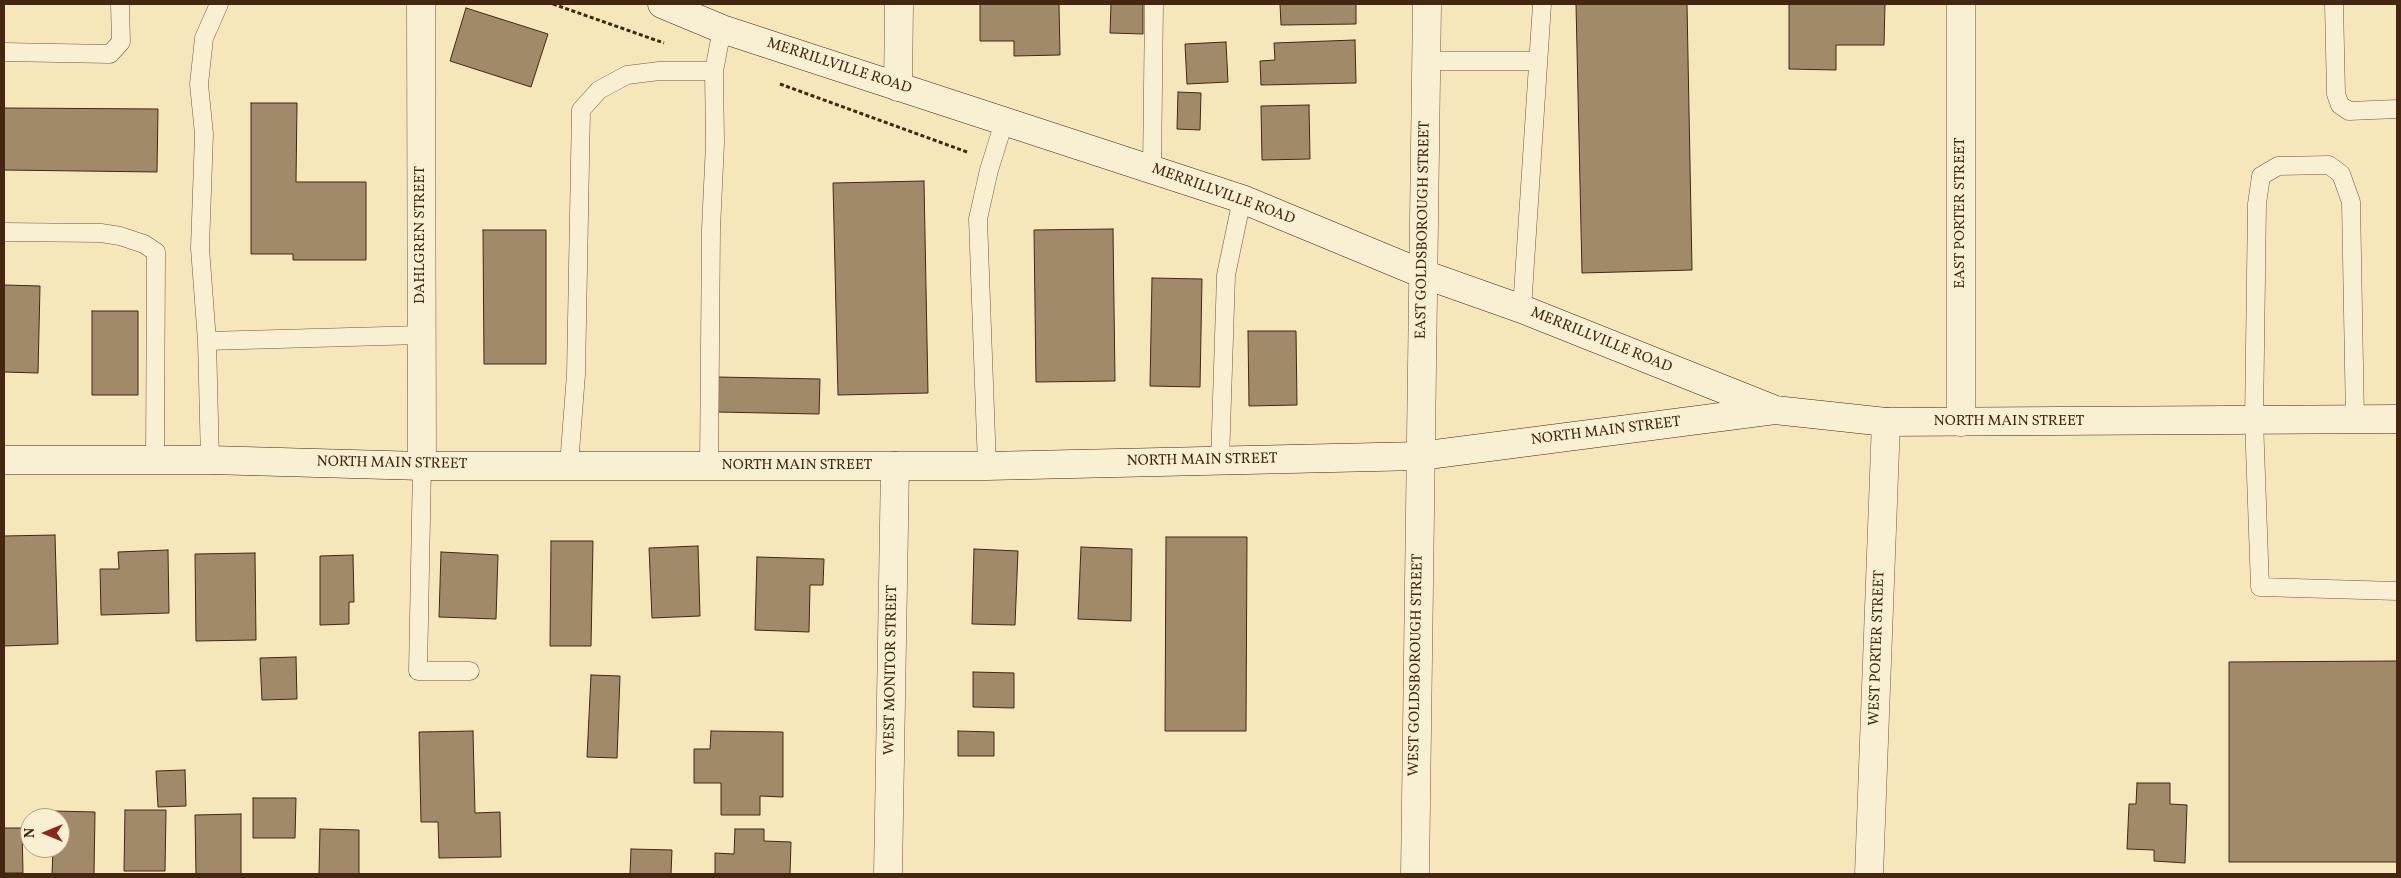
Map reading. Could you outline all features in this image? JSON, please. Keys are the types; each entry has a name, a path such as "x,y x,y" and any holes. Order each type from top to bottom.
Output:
{"street":[{"name":"DAHLGREN STREET","path":"421,4 422,466"},
{"name":"MERRILLVILLE ROAD","path":"662,4 722,29 1242,199 1423,274 1522,310 1775,410"},
{"path":"898,87 899,4"},
{"name":"EAST GOLDSBOROUGH STREET","path":"1420,456 1427,4"},
{"name":"EAST PORTER STREET","path":"1961,4 1961,422"},
{"name":"NORTH MAIN STREET","path":"4,460 210,460 422,466 987,466 1420,456 1775,410 1886,422 2397,419"},
{"name":"WEST PORTER STREET","path":"1869,874 1886,422"},
{"name":"WEST GOLDSBOROUGH STREET","path":"1415,874 1420,456"},
{"name":"WEST MONITOR STREET","path":"888,874 896,466"}],"lane":[{"path":"4,52 110,54 121,42 120,4"},
{"path":"210,460 207,341 200,248 204,134 199,84 204,38 219,4"},
{"path":"1152,170 1154,4"},
{"path":"1522,310 1542,4"},
{"path":"2334,4 2336,94 2340,105 2349,111 2397,109"},
{"path":"709,466 711,229 715,143 714,71 722,29"},
{"path":"1426,61 1538,61"},
{"path":"569,465 576,374 581,110 599,90 626,75 659,71 714,71"},
{"path":"987,466 978,219 989,170 1004,122"},
{"path":"2355,420 2351,202 2341,174 2329,165 2278,166 2261,176 2258,195 2254,420 2260,587 2397,591"},
{"path":"1220,461 1226,275 1242,199"},
{"path":"4,232 101,233 128,239 156,252 155,460"},
{"path":"207,341 421,335"},
{"path":"422,466 418,671 470,671"}],"building":[{"path":"980,4 1059,4 1060,55 1014,56 1014,41 980,41"},
{"path":"1111,4 1143,4 1143,34 1110,33"},
{"path":"1280,4 1356,4 1356,24 1281,25"},
{"path":"1576,4 1687,4 1692,270 1582,273"},
{"path":"1789,4 1885,4 1884,45 1836,45 1836,70 1789,69"},
{"path":"466,8 548,34 531,87 450,61"},
{"path":"1355,40 1356,83 1261,85 1260,61 1275,60 1274,43"},
{"path":"1226,42 1228,82 1187,84 1185,44"},
{"path":"1178,92 1201,93 1200,130 1177,129"},
{"path":"251,103 297,103 296,182 366,182 366,260 293,260 293,254 251,254"},
{"path":"1309,105 1310,159 1262,160 1261,106"},
{"path":"4,108 158,109 157,172 4,170"},
{"path":"924,181 928,393 838,395 833,183"},
{"path":"1113,229 1115,381 1036,382 1034,230"},
{"path":"483,230 546,230 546,364 484,364"},
{"path":"1152,278 1202,279 1200,387 1150,386"},
{"path":"4,285 40,286 38,373 4,372"},
{"path":"92,311 138,311 138,395 92,395"},
{"path":"1248,331 1296,331 1297,405 1249,406"},
{"path":"717,377 820,379 819,414 716,412"},
{"path":"55,535 58,644 4,646 4,536"},
{"path":"1166,537 1247,537 1246,731 1165,731"},
{"path":"551,541 593,541 591,646 550,646"},
{"path":"698,546 700,616 652,618 649,548"},
{"path":"1081,547 1132,549 1131,621 1078,619"},
{"path":"974,549 1018,551 1015,625 972,624"},
{"path":"168,550 169,613 101,615 100,569 119,569 118,552"},
{"path":"441,552 498,555 496,619 439,617"},
{"path":"255,553 256,640 196,641 195,554"},
{"path":"353,555 354,602 349,602 349,624 320,625 320,556"},
{"path":"757,557 824,559 823,585 810,585 809,632 755,630"},
{"path":"296,657 297,699 262,700 260,658"},
{"path":"2397,661 2397,862 2229,862 2229,662"},
{"path":"973,672 1014,673 1014,708 973,707"},
{"path":"591,675 620,676 617,758 587,757"},
{"path":"473,731 475,813 500,812 501,857 439,858 438,822 421,822 419,732"},
{"path":"711,731 783,732 783,797 760,796 760,815 721,815 721,783 694,783 694,749 710,749"},
{"path":"958,731 994,732 994,756 958,756"},
{"path":"185,770 186,806 158,807 156,771"},
{"path":"2137,783 2170,783 2170,804 2187,805 2185,863 2154,861 2154,850 2127,849 2129,804 2136,804"},
{"path":"253,798 296,798 295,838 253,838"},
{"path":"125,810 166,810 165,871 124,871"},
{"path":"70,811 95,812 94,874 52,874 53,858 70,858"},
{"path":"241,814 241,874 196,874 195,815"},
{"path":"4,828 20,828 20,858 23,858 23,873 4,873"},
{"path":"320,829 359,830 359,874 319,874"},
{"path":"735,829 764,829 764,841 791,842 790,874 715,874 715,853 734,854"},
{"path":"631,849 672,850 671,874 630,874"}]}
